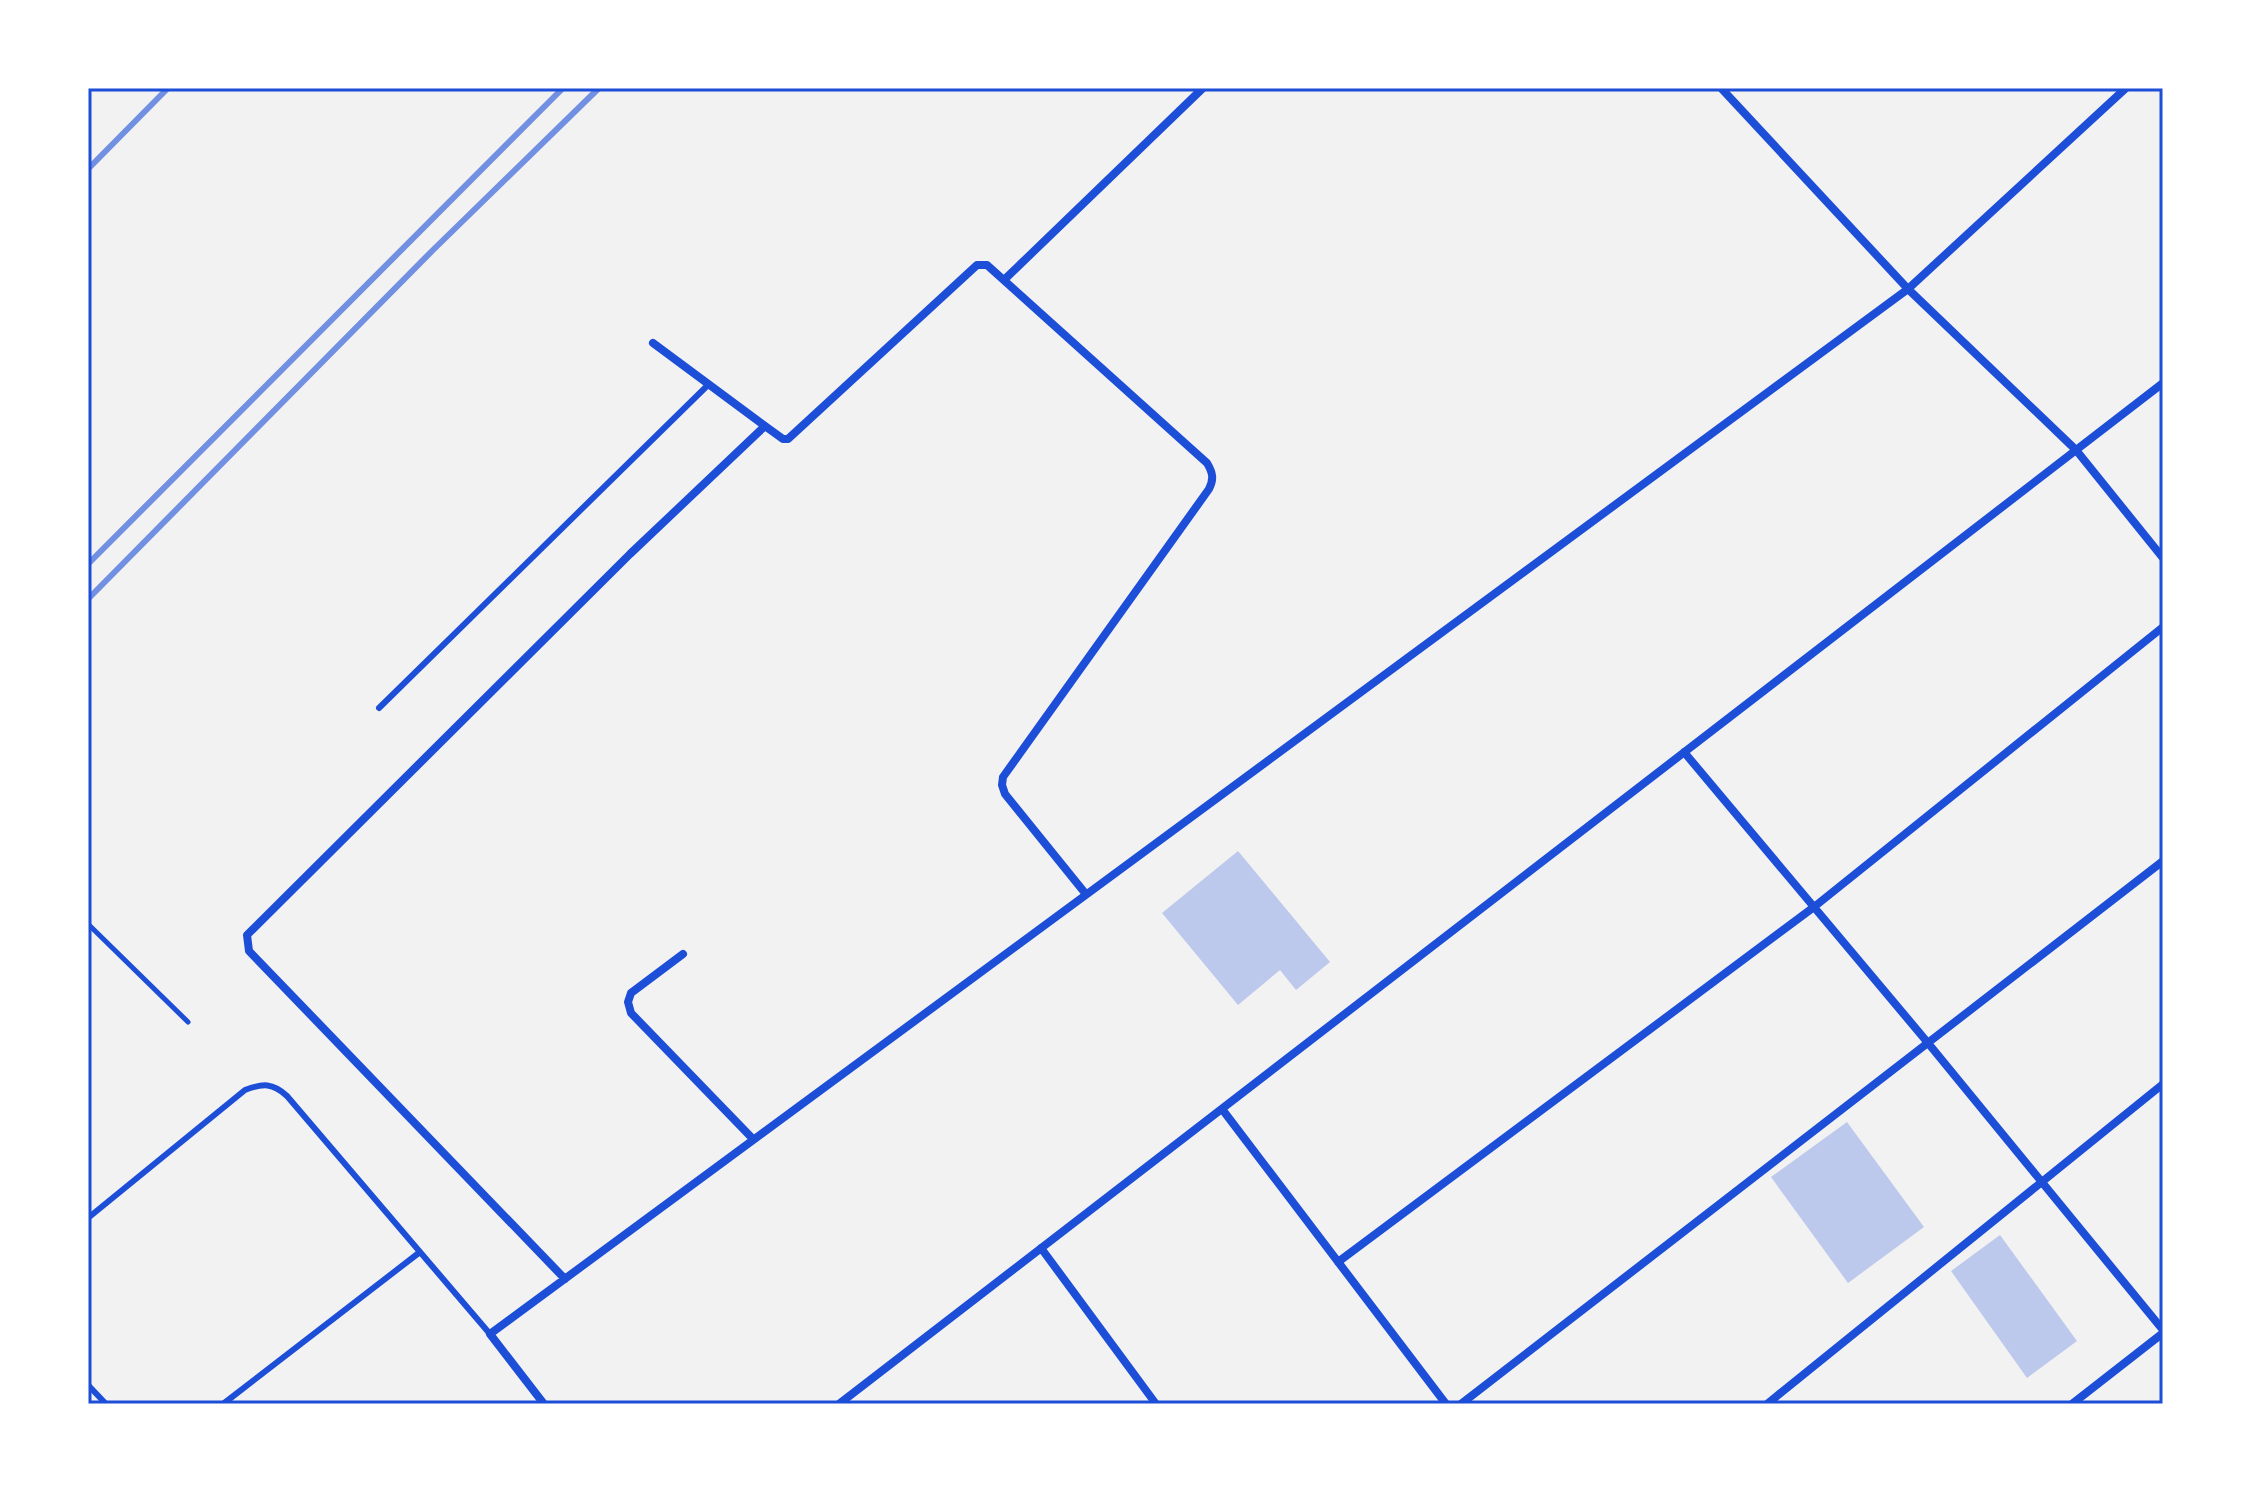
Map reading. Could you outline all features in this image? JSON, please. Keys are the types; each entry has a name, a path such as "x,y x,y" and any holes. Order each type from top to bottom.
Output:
{"street":[{"path":"1004,280 1203,88"},
{"path":"1721,88 1908,289 2076,450 2163,558"},
{"path":"544,1404 490,1334 1908,289 2126,88"},
{"path":"653,343 783,439 793,437 977,265 987,265 1207,463 1213,472 1209,489 1003,777 1005,794 1085,893"},
{"path":"839,1404 2163,383"},
{"path":"565,1279 249,951 247,935 619,564 765,426"},
{"path":"1338,1262 1814,907 2163,627"},
{"path":"1684,752 1928,1043 2163,1332 2072,1404"},
{"path":"1461,1404 2163,861"},
{"path":"683,954 631,993 628,1002 631,1013 753,1139"},
{"path":"1767,1404 2163,1084"},
{"path":"1222,1109 1446,1404"},
{"path":"1041,1248 1156,1404"}],"lane":[{"path":"379,708 709,384"},
{"path":"88,1218 245,1090 260,1084 275,1085 490,1334"},
{"path":"223,1404 420,1252"},
{"path":"88,1385 106,1404"}],"path":[{"path":"88,924 188,1022"}],"building":[{"path":"1238,851 1330,962 1296,990 1280,970 1238,1005 1162,913"},
{"path":"1847,1122 1924,1227 1848,1283 1771,1177"},
{"path":"2000,1235 2077,1341 2027,1378 1951,1271"}],"railway":[{"path":"88,169 168,88"},
{"path":"88,564 563,88"},
{"path":"88,599 432,251 599,88"}]}
